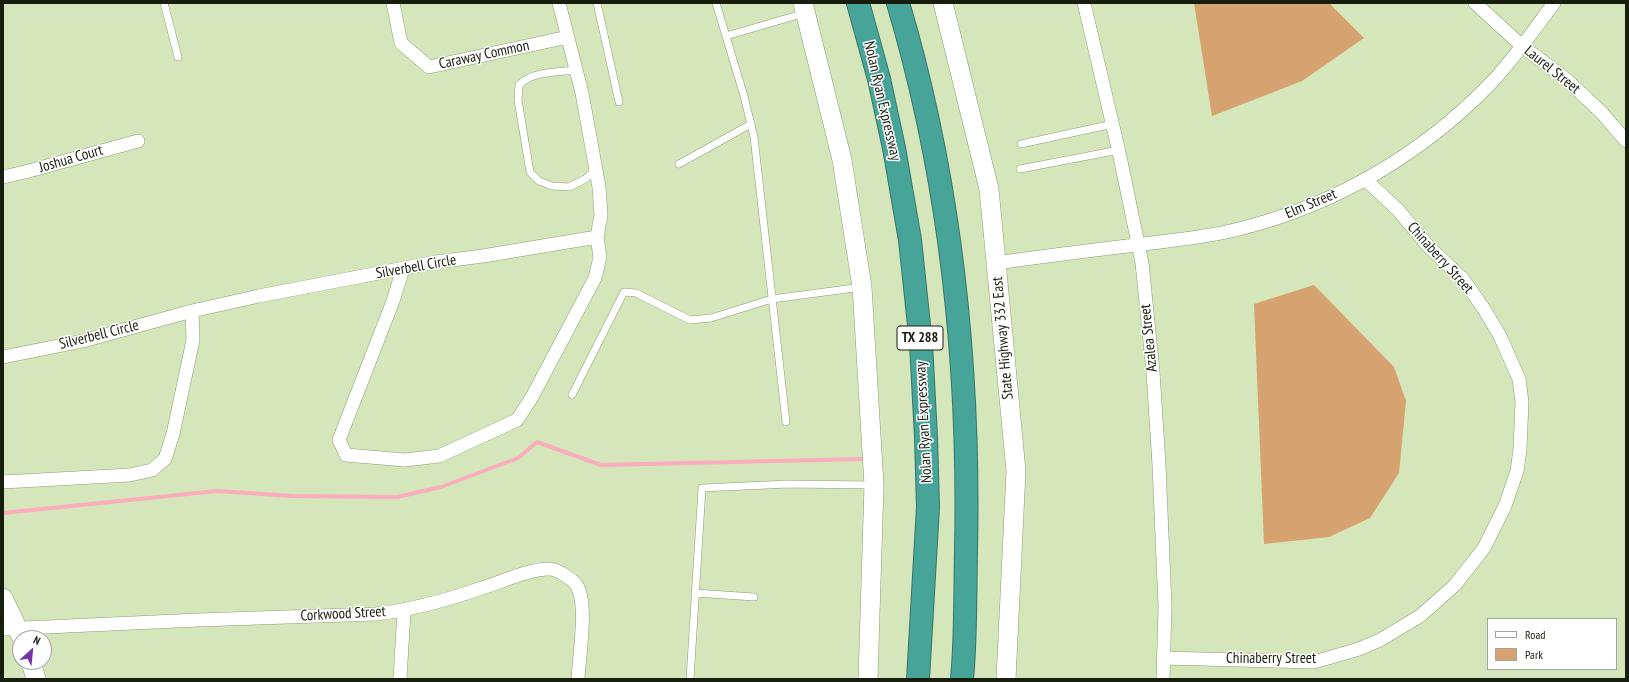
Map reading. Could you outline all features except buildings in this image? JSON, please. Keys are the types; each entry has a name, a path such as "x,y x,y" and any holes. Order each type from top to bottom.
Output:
{"highway":[{"name":"Nolan Ryan Expressway","path":"858,3 884,102 894,148 910,240 920,344 926,437 928,507 918,679"},
{"name":"TX 288","path":"898,3 917,70 941,187 949,235 960,341 967,507 962,679"},
{"path":"910,679 923,607"}],"main road":[{"name":"State Highway 332 East","path":"943,3 989,189 1016,471 1006,679"},
{"path":"804,8 842,160 862,287 874,485 868,679"},
{"path":"3,598 14,630"}],"street":[{"name":"Caraway Common","path":"393,3 401,43 428,67 568,37"},
{"path":"402,269 393,301 339,440 346,455 405,460 439,456 517,420 532,398 595,278 600,257 597,237 601,215 596,170 582,93 560,3"},
{"name":"Azalea Street","path":"1084,3 1119,150 1139,244 1152,364 1159,465 1164,582 1163,679"},
{"name":"Laurel Street","path":"1475,3 1522,46 1567,80 1601,112 1626,141"},
{"name":"Elm Street","path":"996,263 1195,237 1237,230 1274,219 1318,203 1366,180 1400,159 1438,132 1490,84 1522,46 1554,3"},
{"name":"Joshua Court","path":"3,177 138,141"},
{"name":"Chinaberry Street","path":"1164,658 1314,662 1359,649 1380,640 1420,616 1455,585 1484,548 1505,506 1517,471 1520,449 1522,418 1519,379 1500,336 1484,309 1463,279 1429,247 1398,210 1366,180"},
{"name":"Silverbell Circle","path":"3,357 83,342 192,311 259,296 436,262 483,256 597,237"},
{"path":"3,482 130,475 152,470 165,459 174,434 193,340 192,311"},
{"name":"Corkwood Street","path":"46,630 198,620 376,614 404,611 464,594 532,572 550,569 564,575 577,585 582,598 583,611 578,679"},
{"path":"400,679 404,611"}],"lane":[{"path":"164,3 178,57"},
{"path":"597,3 619,102"},
{"path":"716,3 744,96 754,137 786,422"},
{"path":"726,36 804,8"},
{"path":"576,70 538,75 528,78 518,85 518,100 530,172 539,181 552,186 568,187 585,179 596,170"},
{"path":"679,164 751,124"},
{"path":"1021,144 1113,124"},
{"path":"1020,169 1119,150"},
{"path":"572,395 624,292 636,293 690,320 711,318 772,299 862,287"},
{"path":"690,679 702,488 788,484 874,485"},
{"path":"695,593 754,597"}],"green space":[{"path":"1194,3 1329,3 1364,38 1302,81 1212,116"},
{"path":"1314,285 1394,367 1406,401 1399,473 1370,518 1329,537 1264,544 1254,304"}],"waterway":[{"path":"3,513 217,491 292,496 397,497 441,487 518,458 537,442 601,465 862,459"}]}
